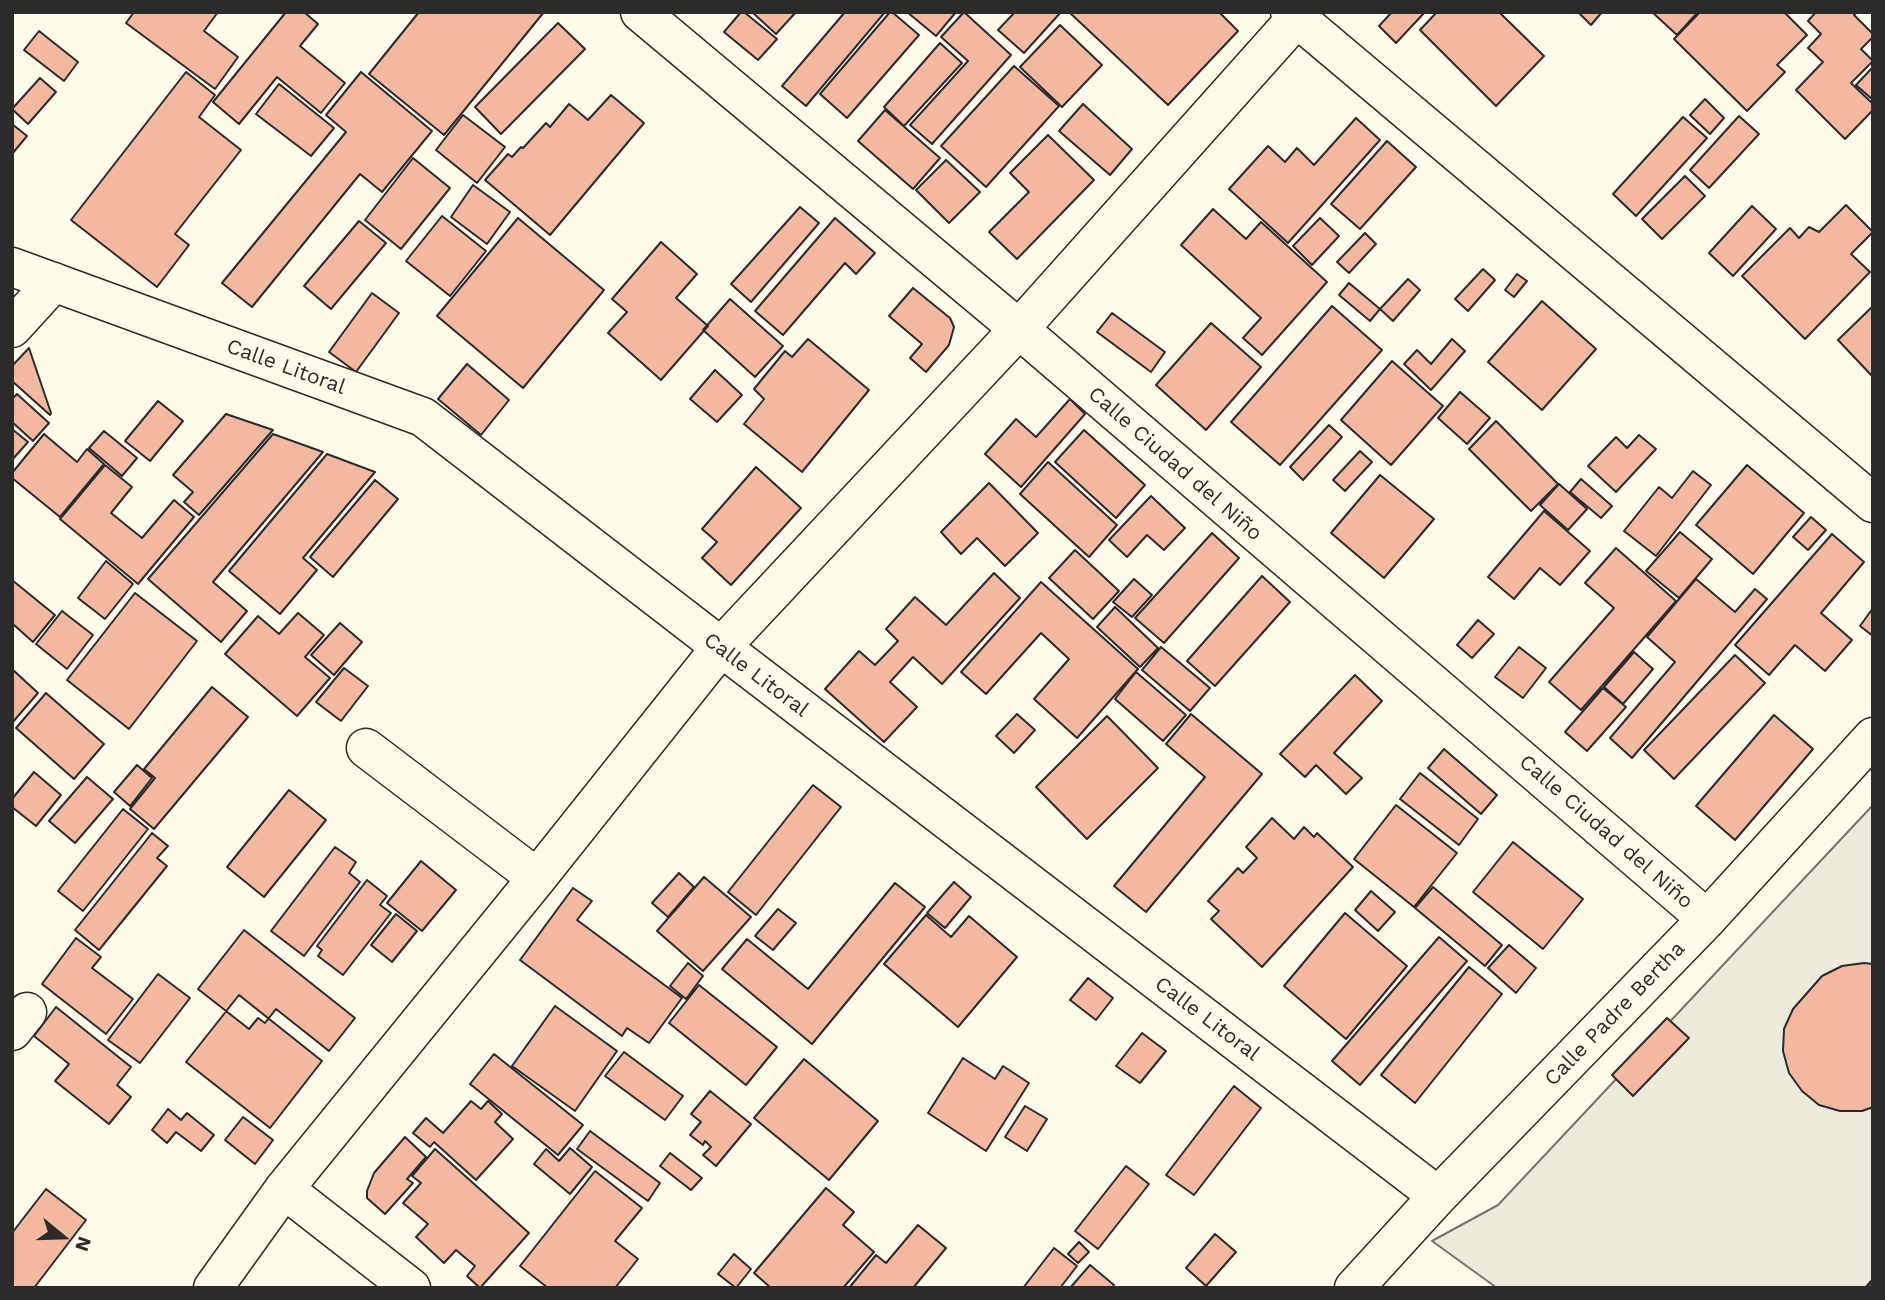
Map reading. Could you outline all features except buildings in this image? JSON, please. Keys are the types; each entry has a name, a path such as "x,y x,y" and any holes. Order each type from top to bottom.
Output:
{"street":[{"name":"Calle Ciudad del Niño","path":"640,12 1019,329 1707,919"},
{"path":"213,1288 284,1188 537,878 720,647 1019,329 1296,14 1873,503"},
{"name":"Calle Litoral","path":"12,267 424,417 1438,1196"},
{"path":"12,328 54,282"},
{"name":"Calle Padre Bertha","path":"1354,1288 1438,1196 1707,919 1873,737"},
{"path":"366,748 537,878"},
{"path":"284,1188 411,1288"}],"shaded area":[{"path":"1873,805 1873,1280 1866,1288 1497,1288 1432,1241 1498,1205"}],"wall":[{"path":"1866,1288 1873,1280"}]}
